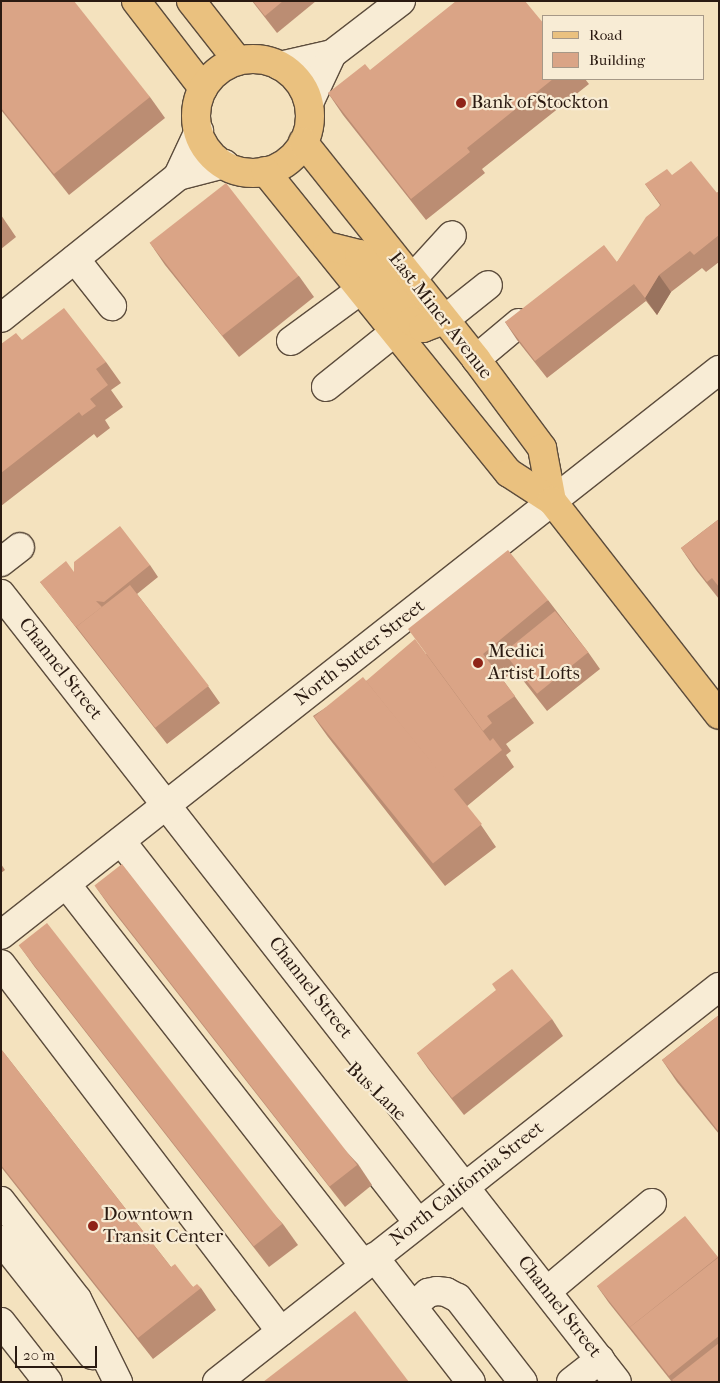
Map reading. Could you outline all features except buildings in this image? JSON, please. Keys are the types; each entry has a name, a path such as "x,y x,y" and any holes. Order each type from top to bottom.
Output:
{"main road":[{"path":"136,1 203,88"},
{"path":"191,1 238,61"},
{"path":"251,58 270,61 288,70 301,84 309,103 310,121 303,142 296,153 282,165 265,172 247,172 224,164 214,157 203,143 199,131 197,107 203,88 215,73 238,61 251,58"},
{"name":"East Miner Avenue","path":"303,142 476,359 542,448 552,501"},
{"name":"East Miner Avenue","path":"265,172 327,246 373,287 396,331 509,473 552,501 719,715"},
{"path":"373,287 412,279"},
{"path":"373,287 411,321 423,328 444,320"}],"street":[{"path":"280,66 332,54 401,1"},
{"path":"309,103 332,54"},
{"path":"178,176 199,131"},
{"path":"1,318 178,176 224,164"},
{"path":"412,279 452,235"},
{"path":"75,259 112,306"},
{"path":"444,320 488,285"},
{"path":"291,342 373,287"},
{"path":"476,359 519,323"},
{"path":"326,387 396,331"},
{"name":"North Sutter Street","path":"1,935 719,370"},
{"name":"Channel Street","path":"1,594 617,1382"},
{"path":"121,841 418,1222"},
{"path":"66,884 369,1261 413,1306 472,1382"},
{"path":"1,964 281,1331"},
{"name":"North California Street","path":"217,1382 464,1185 719,987"},
{"path":"1,1201 77,1299 118,1382"},
{"path":"547,1291 652,1203"},
{"path":"1,1240 113,1382"},
{"path":"413,1306 428,1294 437,1291 446,1292 458,1298 523,1382"},
{"path":"1,1322 48,1382"},
{"path":"571,1382 600,1359"}],"place":[{"name":"Bank of Stockton","path":"461,103"},
{"name":"Medici Artist Lofts","path":"478,663"},
{"name":"Downtown Transit Center","path":"93,1226"}]}
